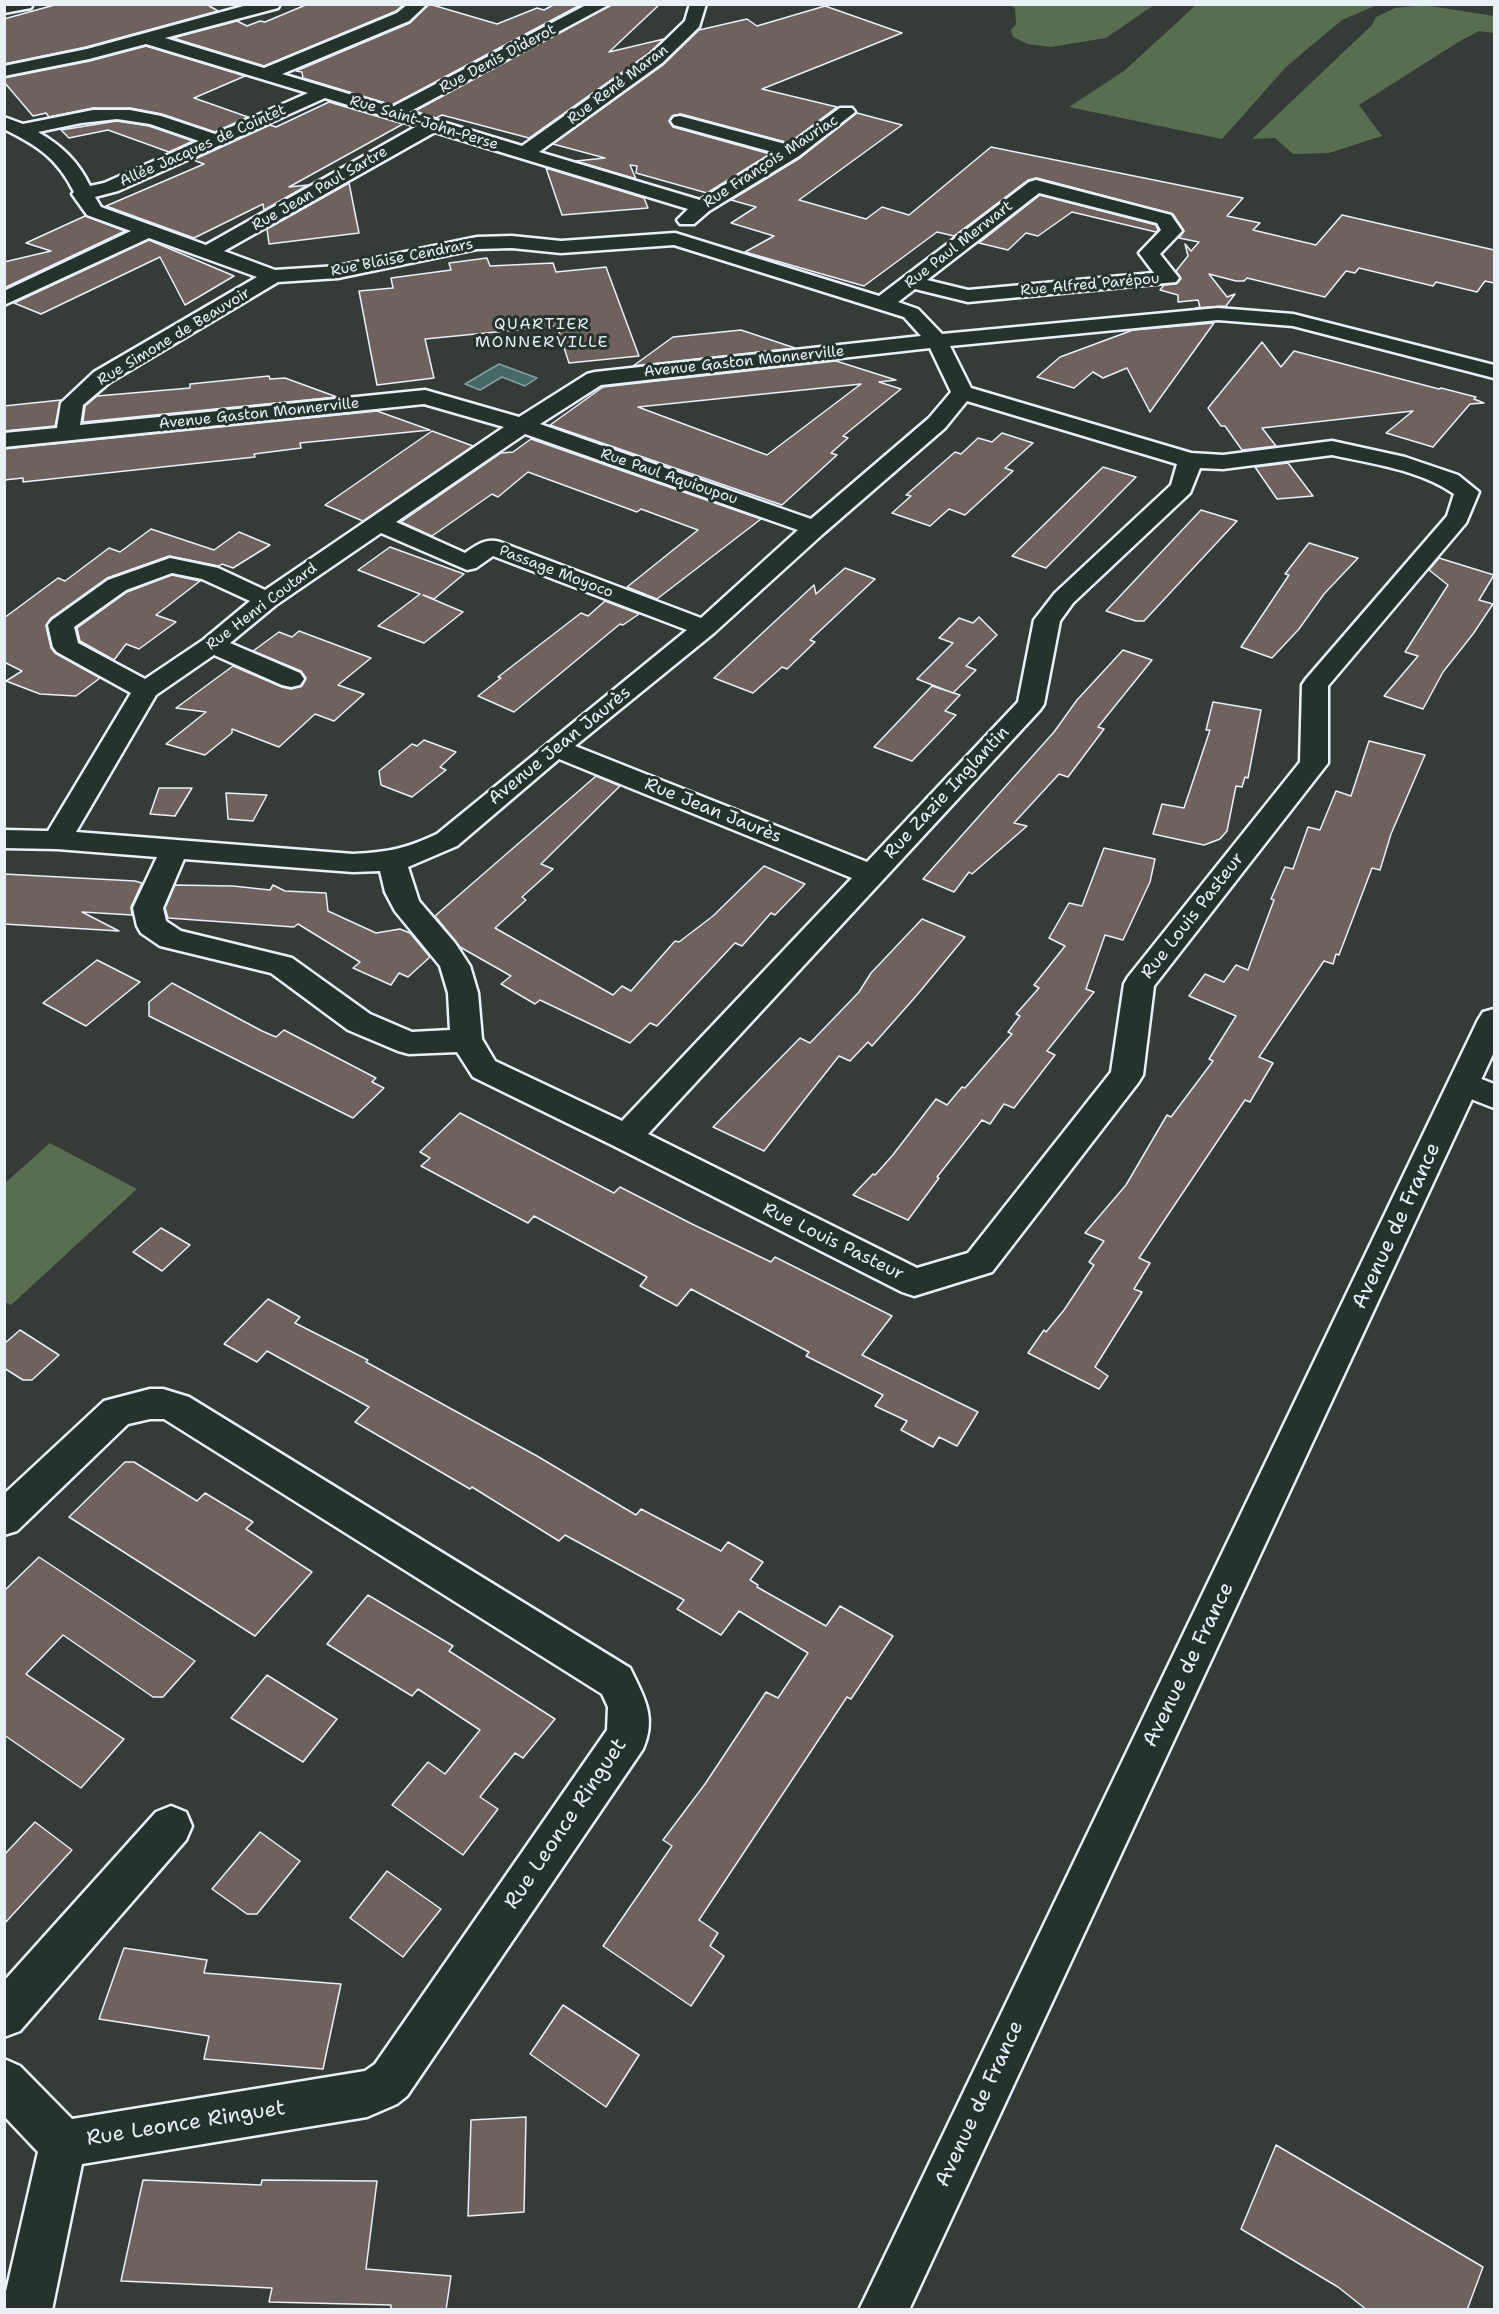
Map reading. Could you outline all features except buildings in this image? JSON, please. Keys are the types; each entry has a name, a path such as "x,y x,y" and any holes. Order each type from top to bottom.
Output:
{"street":[{"path":"4,8 25,4"},
{"path":"4,71 89,54 272,4"},
{"path":"263,75 403,18 419,4"},
{"name":"Rue Denis Diderot","path":"394,113 602,4"},
{"name":"Rue René Maran","path":"524,154 656,59 693,23 698,4"},
{"name":"Rue Saint-John-Perse","path":"146,38 702,207"},
{"name":"Allée Jacques de Cointet","path":"82,194 111,187 322,93"},
{"name":"Rue François Mauriac","path":"675,239 679,228 702,207 792,152 846,112"},
{"path":"13,126 117,114 152,119 215,140"},
{"path":"680,121 792,152"},
{"name":"Rue Blaise Cendrars","path":"13,126 58,154 72,170 82,194 94,211 273,276 338,272 477,243 512,242 561,247 675,239 911,313 938,340"},
{"name":"Rue Jean Paul Sartre","path":"208,252 431,126"},
{"name":"Rue Alfred Parépou","path":"912,282 968,296 1169,278 1149,253 1172,231 1164,219 1036,186"},
{"name":"Rue Paul Merwart","path":"882,304 1036,186"},
{"path":"4,299 149,231"},
{"name":"Rue Simone de Beauvoir","path":"68,432 72,403 102,377 273,276"},
{"name":"Avenue Gaston Monnerville","path":"4,440 425,398 522,425 595,379 938,340 1218,314 1293,320 1494,371"},
{"path":"938,340 962,392 1189,460"},
{"name":"Avenue Jean Jaurès","path":"4,839 175,848 353,863 393,861 426,851 447,840 556,748 705,628 815,528 937,423 962,392"},
{"name":"Rue Henri Coutard","path":"57,840 146,690 212,645 267,600 522,425"},
{"name":"Rue Paul Aquioupou","path":"522,425 815,528"},
{"name":"Rue Louis Pasteur","path":"626,1137 914,1282 980,1263 1127,1075 1139,984 1314,763 1315,685 1458,518 1467,492 1450,480 1397,462 1332,448 1223,462 1189,460"},
{"name":"Rue Zazie Inglantin","path":"626,1137 1031,704 1047,620 1064,598 1182,488 1188,472 1189,460"},
{"name":"Passage Moyoco","path":"378,523 467,563 491,547 705,628"},
{"path":"146,690 66,647 61,625 117,585 170,565 209,573 267,600"},
{"path":"212,645 291,678"},
{"name":"Rue Jean Jaurès","path":"556,748 870,874"},
{"path":"175,848 148,908 152,927 171,939 281,964 359,1022 409,1043 466,1040"},
{"path":"393,861 395,878 408,908 436,937 456,968 464,1000 466,1040 484,1069 626,1137"},
{"name":"Avenue de France","path":"883,2310 1479,1090 1494,1020"},
{"name":"Rue Leonce Ringuet","path":"4,1519 117,1412 150,1404 163,1404 186,1414 616,1681 628,1706 628,1735 392,2080 368,2094 63,2144"},
{"path":"4,2015 171,1826"},
{"path":"4,2082 63,2144 27,2310"}],"green space":[{"path":"1009,5 1154,5 1106,38 1051,47 1028,44 1013,37 1011,30 1016,24 1015,8"},
{"path":"1196,5 1377,5 1342,20 1286,67 1222,139 1069,107 1124,71"},
{"path":"1424,5 1494,16 1494,33 1479,31 1460,41 1359,105 1382,136 1329,153 1293,154 1275,138 1252,139 1372,25 1376,17 1395,8"},
{"path":"50,1143 137,1189 11,1305 5,1302 5,1183"}],"water":[{"path":"499,364 537,378 525,386 502,377 480,390 465,384"}],"district":[{"name":"QUARTIER MONNERVILLE","path":"542,334"}]}
